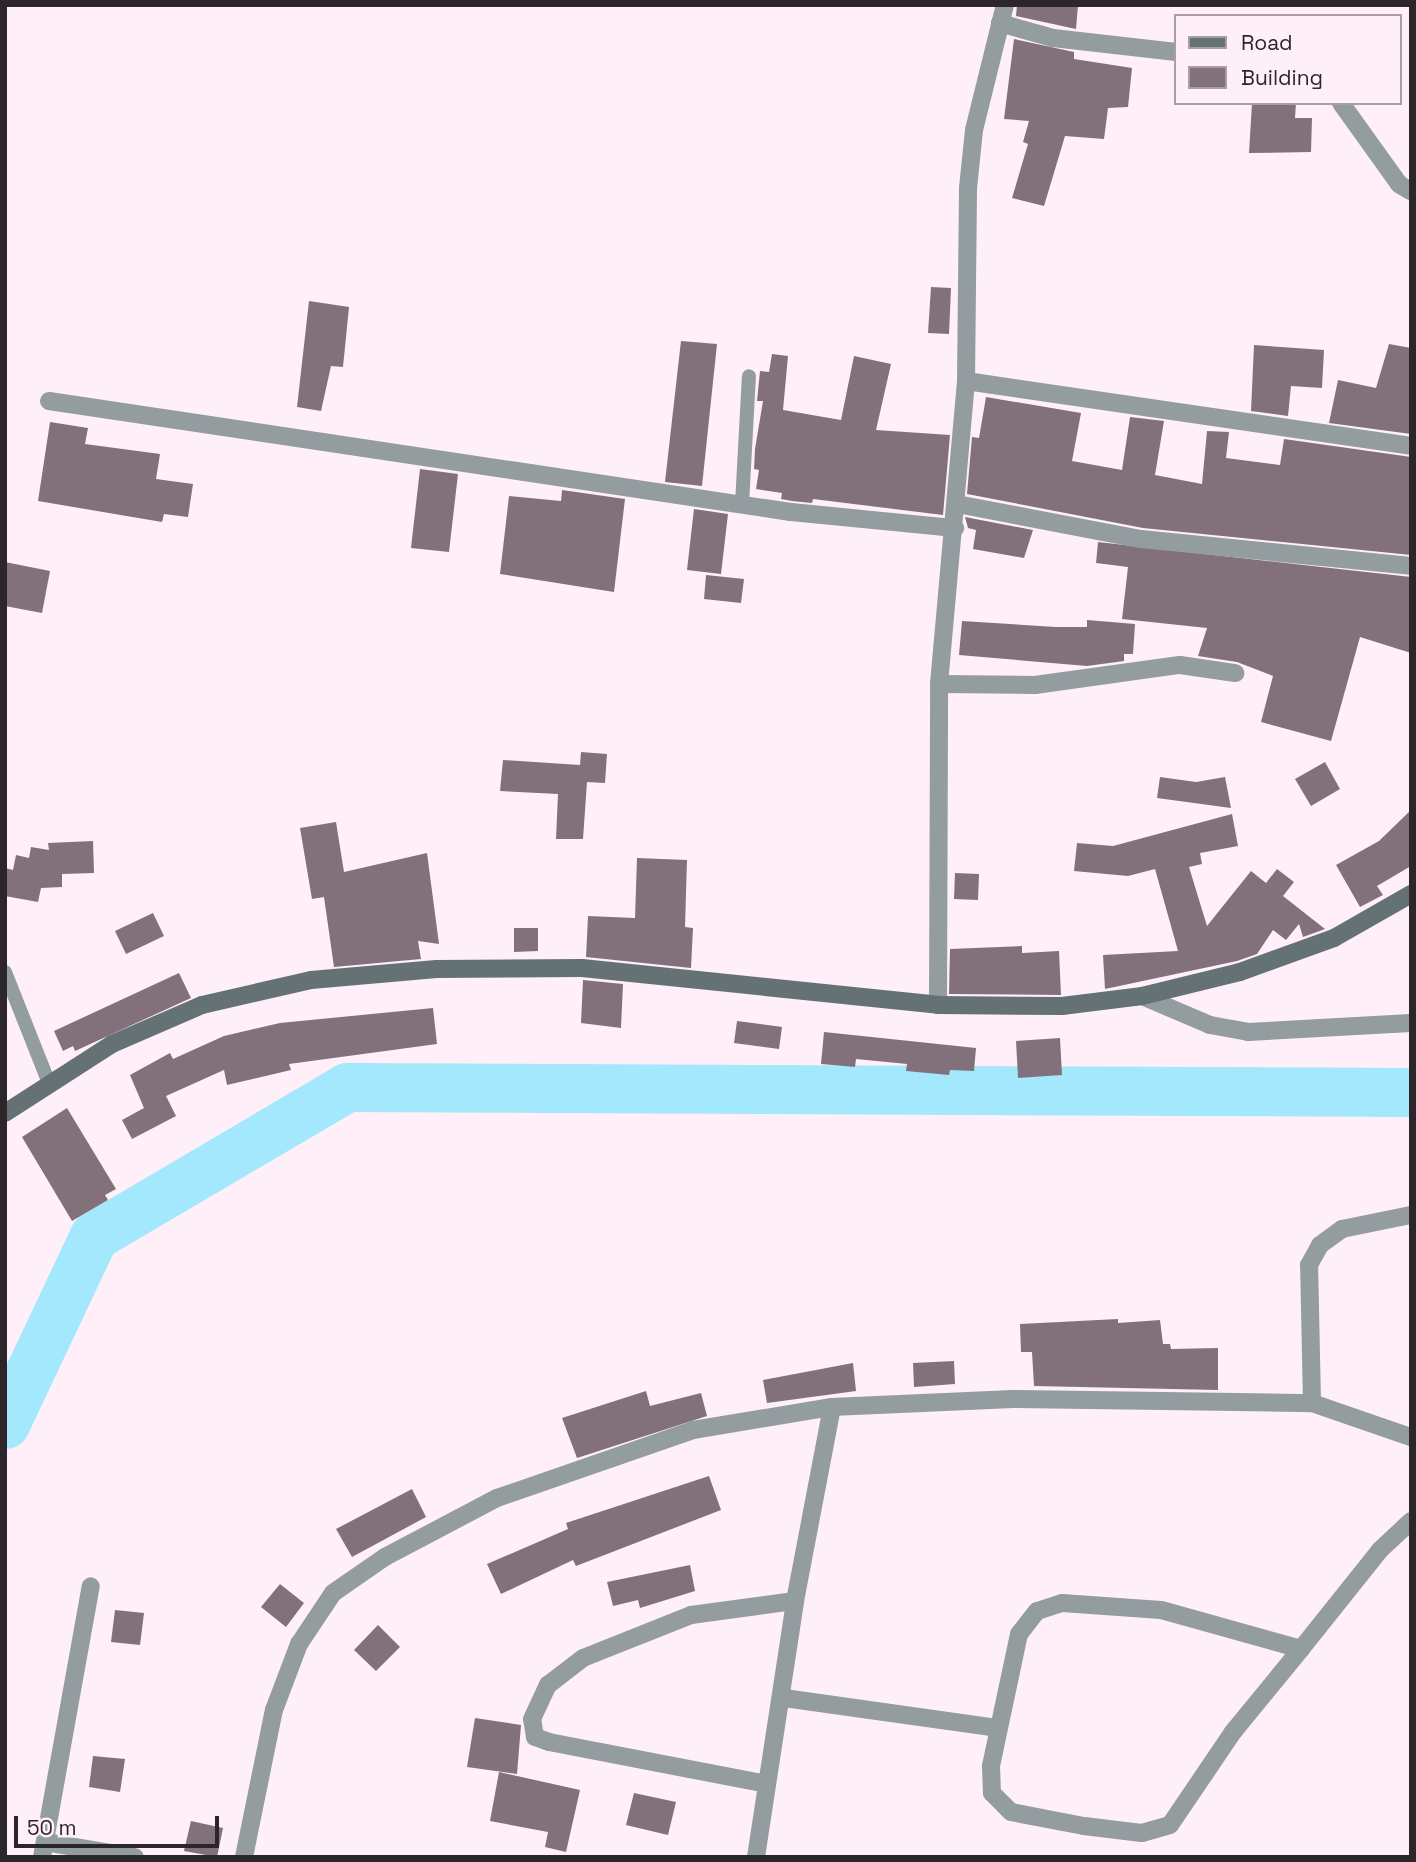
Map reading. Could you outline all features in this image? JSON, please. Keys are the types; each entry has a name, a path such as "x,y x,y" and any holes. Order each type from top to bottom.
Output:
{"street":[{"path":"938,1005 939,684 966,381 968,188 974,130 1003,14 1053,38 1174,52"},
{"path":"1342,105 1399,184 1410,191"},
{"path":"966,381 1411,446"},
{"path":"49,401 742,504 955,528"},
{"path":"957,504 1141,539 1411,566"},
{"path":"939,684 1035,685 1180,665 1235,673"},
{"path":"5,1113 113,1044 202,1005 312,980 438,970 582,968 938,1005 1062,1006 1142,996 1240,972 1334,938 1411,894"},
{"path":"1142,996 1210,1025 1248,1032 1411,1023"},
{"path":"1312,1403 1309,1265 1320,1245 1342,1228 1411,1215"},
{"path":"244,1857 274,1710 299,1644 332,1593 385,1557 497,1498 693,1430 832,1407 1013,1399 1312,1403 1411,1437"},
{"path":"756,1857 783,1698 795,1601 832,1407"},
{"path":"1301,1649 1161,1609 1062,1603 1037,1611 1019,1634 997,1728 992,1793 1011,1812 1142,1833 1170,1825 1233,1732 1301,1649 1380,1550 1411,1521"},
{"path":"91,1586 43,1849 135,1857"},
{"path":"767,1784 548,1742 535,1737 532,1719 548,1685 583,1658 691,1615 795,1601"},
{"path":"783,1698 997,1728"}],"lane":[{"path":"742,504 749,376"},
{"path":"5,972 17,992 49,1083"}],"building":[{"path":"1017,5 1078,5 1076,29 1016,16"},
{"path":"1014,39 1074,52 1074,59 1132,68 1128,107 1108,108 1104,139 1065,136 1044,206 1012,198 1028,144 1023,142 1029,121 1004,119"},
{"path":"1252,105 1296,105 1295,118 1312,118 1311,152 1249,153"},
{"path":"931,287 951,288 949,334 928,333"},
{"path":"309,301 349,307 343,367 331,366 321,411 297,407"},
{"path":"681,341 717,344 702,486 665,482"},
{"path":"1389,344 1411,348 1411,434 1329,423 1338,380 1376,388"},
{"path":"1254,345 1324,350 1322,388 1291,386 1288,416 1251,411"},
{"path":"772,354 788,356 783,410 841,420 854,356 891,364 876,430 950,435 943,515 813,499 812,503 792,501 781,499 782,493 756,489 759,470 754,469 755,449 763,401 757,401 760,371 769,372"},
{"path":"986,397 1081,413 1072,461 1122,470 1130,417 1164,421 1155,475 1202,484 1207,431 1229,432 1226,458 1280,465 1284,439 1411,457 1411,555 1143,528 967,494 972,437 979,438"},
{"path":"50,422 88,428 85,444 160,454 156,479 193,484 188,517 164,514 162,522 38,501"},
{"path":"420,469 458,474 449,552 411,548"},
{"path":"562,490 625,499 614,592 500,574 509,496 561,501"},
{"path":"694,509 728,514 721,574 687,570"},
{"path":"965,517 1033,530 1024,558 973,549 976,530 968,528"},
{"path":"1098,542 1411,577 1411,653 1360,637 1331,741 1261,722 1273,676 1237,662 1198,656 1207,628 1122,619 1128,567 1096,563"},
{"path":"5,562 50,571 42,613 5,606"},
{"path":"706,575 744,579 741,603 704,599"},
{"path":"1087,620 1135,624 1133,654 1124,654 1124,661 1087,666 959,655 962,621 1087,627"},
{"path":"581,752 607,754 605,783 587,782 583,839 556,839 558,794 500,791 503,760 580,765"},
{"path":"1325,762 1340,789 1311,806 1295,779"},
{"path":"1160,777 1196,782 1225,777 1231,808 1157,798"},
{"path":"1411,810 1411,866 1377,886 1383,895 1360,907 1336,865 1379,841"},
{"path":"1232,814 1238,846 1200,853 1202,864 1189,867 1207,926 1251,871 1266,883 1277,869 1294,882 1283,896 1325,929 1303,937 1299,924 1286,940 1273,930 1257,954 1237,961 1105,989 1103,955 1178,951 1155,869 1128,876 1074,871 1077,843 1113,846"},
{"path":"336,822 344,872 427,853 439,944 418,941 421,959 334,967 324,897 312,899 300,828"},
{"path":"93,841 94,873 62,874 62,887 41,888 38,902 5,896 5,868 13,870 16,855 29,858 31,847 49,850 48,843"},
{"path":"637,858 687,860 685,927 693,928 691,968 586,957 588,916 635,918"},
{"path":"955,873 979,874 978,900 954,899"},
{"path":"153,913 164,936 126,954 115,931"},
{"path":"514,928 538,928 538,951 514,952"},
{"path":"1022,946 1022,953 1059,951 1061,995 949,994 950,949"},
{"path":"179,973 191,998 75,1051 73,1046 63,1051 54,1031"},
{"path":"583,980 623,984 621,1028 581,1023"},
{"path":"433,1008 437,1044 289,1064 291,1070 227,1085 224,1070 166,1096 176,1116 132,1139 122,1120 144,1108 130,1075 170,1053 173,1059 224,1036 280,1023"},
{"path":"737,1021 782,1027 779,1049 734,1043"},
{"path":"824,1032 976,1048 974,1071 950,1070 949,1075 906,1071 907,1064 856,1059 855,1067 821,1064"},
{"path":"1060,1038 1062,1075 1018,1078 1016,1041"},
{"path":"67,1108 116,1189 105,1195 108,1200 72,1221 22,1137"},
{"path":"1118,1319 1118,1323 1160,1320 1163,1344 1170,1344 1171,1349 1218,1348 1218,1390 1034,1386 1032,1352 1021,1352 1020,1324"},
{"path":"954,1361 955,1384 914,1387 913,1363"},
{"path":"853,1363 856,1391 767,1403 763,1380"},
{"path":"646,1391 650,1406 701,1393 707,1416 577,1458 562,1418"},
{"path":"709,1476 721,1510 576,1566 573,1560 501,1594 487,1564 568,1529 566,1523"},
{"path":"412,1489 426,1517 352,1557 336,1529"},
{"path":"690,1565 695,1591 640,1608 638,1600 613,1606 607,1582"},
{"path":"280,1584 304,1603 286,1627 261,1607"},
{"path":"115,1610 144,1613 140,1645 111,1642"},
{"path":"378,1625 400,1647 376,1671 354,1650"},
{"path":"475,1718 521,1725 517,1774 467,1767"},
{"path":"93,1756 125,1759 120,1792 89,1787"},
{"path":"499,1772 580,1790 566,1852 545,1847 548,1832 490,1821"},
{"path":"634,1793 676,1802 668,1835 626,1825"},
{"path":"191,1821 223,1828 217,1857 184,1851"}],"waterway":[{"path":"5,1424 94,1236 347,1087 1411,1092"}]}
